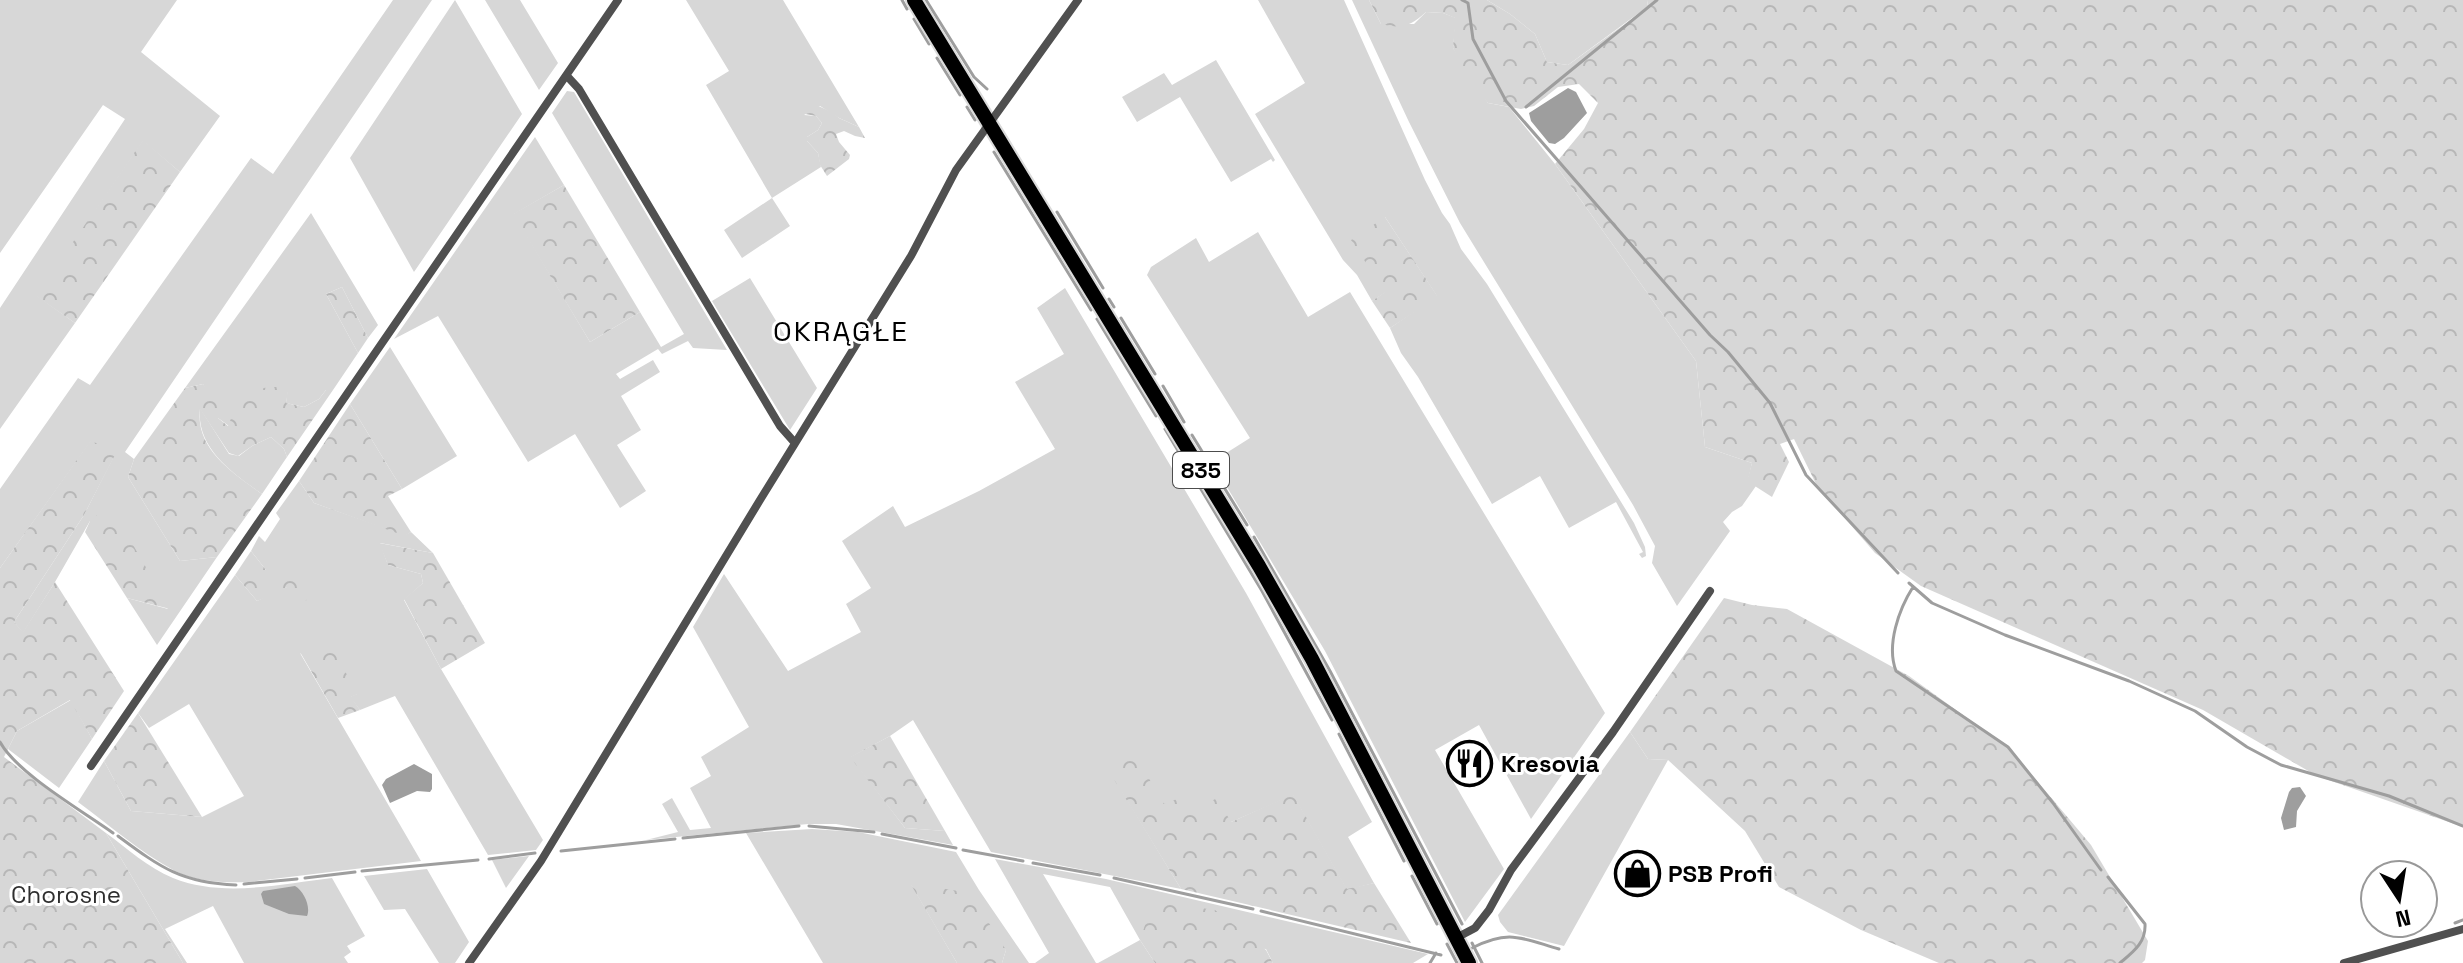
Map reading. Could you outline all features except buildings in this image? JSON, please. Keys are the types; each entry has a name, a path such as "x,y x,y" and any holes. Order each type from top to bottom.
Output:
{"main road":[{"name":"835","path":"914,0 1275,594 1312,659 1467,959"}],"street":[{"path":"91,766 618,0"},
{"path":"469,963 541,861 911,256 956,170 1078,0"},
{"path":"567,76 579,89 780,426 795,443"},
{"path":"1456,938 1475,928 1489,910 1511,870 1613,732 1710,591"},
{"path":"2344,963 2463,929"}],"green space":[{"path":"0,0 177,0 141,52 220,116 180,172 143,141 37,296 75,323 0,429 0,308 125,119 103,105 0,253"},
{"path":"393,0 432,0 125,452 134,459 128,477 180,561 217,557 157,645 127,598 168,609 90,521 23,633 14,622 84,515 114,456 91,441 0,568 0,489 78,378 90,385 251,158 273,174"},
{"path":"455,0 522,114 414,272 350,158"},
{"path":"485,0 520,0 558,63 539,90"},
{"path":"686,0 783,0 859,127 820,106 804,115 816,116 822,123 807,137 818,153 821,167 772,198 706,85 729,71"},
{"path":"1258,0 1344,0 1425,180 1461,249 1487,284 1634,523 1646,556 1642,558 1639,554 1643,552 1616,502 1569,528 1540,476 1492,504 1401,353 1390,328 1437,296 1385,217 1386,292 1372,301 1357,275 1343,260 1255,114 1305,83"},
{"path":"1352,0 1369,0 1381,24 1414,24 1426,12 1456,18 1453,48 1488,103 1509,107 1555,164 1696,361 1705,447 1752,463 1748,480 1756,486 1742,506 1723,522 1730,531 1677,606 1652,563 1655,546 1633,505 1460,223"},
{"path":"1369,0 1487,0 1535,34 1547,62 1568,65 1647,8 1648,0 2463,0 2463,827 2317,776 2203,710 1921,586 1875,553 1817,486 1794,439 1780,444 1789,462 1772,497 1747,481 1752,463 1705,447 1696,361 1555,164 1584,129 1598,103 1579,84 1558,87 1534,106 1521,109 1488,103 1467,78 1453,48 1455,18 1443,13 1426,12 1405,26 1388,26 1381,24"},
{"path":"1487,0 1648,0 1647,7 1568,65 1547,62 1535,34"},
{"path":"1216,60 1275,160 1273,162 1271,159 1231,182 1180,97 1137,122 1122,97 1164,73 1172,85"},
{"path":"567,91 574,92 727,350 693,348 688,341 662,354 658,349 616,374 620,379 653,360 660,372 621,396 641,430 617,445 646,491 620,508 575,434 528,462 438,316 394,339 535,137 564,185 514,214 590,342 640,312 661,347 684,334 552,113"},
{"path":"804,104 816,105 859,127 865,138 844,131 836,134 850,155 827,176 820,165 818,153 807,141 807,137 822,123 816,116 800,113"},
{"path":"143,140 180,172 75,323 36,296"},
{"path":"564,185 640,312 590,342 513,214"},
{"path":"772,198 790,226 742,258 724,230"},
{"path":"311,213 378,325 368,338 342,287 326,294 358,353 333,390 326,390 319,399 304,407 286,403 288,387 229,426 218,418 203,384 185,388"},
{"path":"1385,217 1438,297 1390,328 1372,301 1385,292 1351,240"},
{"path":"1258,232 1308,317 1350,292 1605,713 1531,819 1479,725 1435,750 1504,869 1465,922 1325,651 1212,462 1250,438 1147,275 1151,267 1196,238 1209,262"},
{"path":"750,278 817,388 790,430 712,301"},
{"path":"342,287 368,338 358,353 326,294"},
{"path":"1065,288 1246,593 1372,822 1348,837 1374,883 1347,890 1293,795 1231,822 1164,805 1108,768 1181,889 991,852 913,720 851,757 905,828 945,831 953,845 836,824 646,840 678,832 662,804 672,798 690,830 711,828 690,788 711,776 701,757 749,727 693,627 724,574 788,671 861,632 846,604 871,588 842,541 893,506 905,527 1055,449 1015,382 1064,354 1037,308"},
{"path":"390,347 457,456 402,489 350,404"},
{"path":"203,384 219,406 218,418 228,426 237,404 263,388 289,386 286,403 304,407 319,399 326,390 333,390 287,457 284,449 271,437 238,456 229,453 200,409 204,436 218,459 262,494 217,557 180,561 128,477 134,459 185,388"},
{"path":"350,404 402,489 388,496 411,532 405,536 314,503 299,481"},
{"path":"200,408 229,454 239,456 271,437 284,449 287,457 262,494 228,468 210,447 200,422"},
{"name":"Chorosne","path":"91,440 115,455 84,515 14,622 23,632 55,582 124,691 92,739 70,700 17,731 4,757 106,833 183,963 0,963 0,568"},
{"path":"299,481 314,503 405,535 411,532 433,553 380,543 388,565 421,574 423,583 404,600 441,669 543,840 536,850 488,855 395,696 360,710 350,697 357,694 300,653 421,861 248,882 201,880 162,864 78,802 104,761 131,811 202,817 244,796 189,704 149,728 138,713 235,575 257,601 286,587 307,600 266,570 251,551 259,536 265,542 280,519 276,513"},
{"path":"110,505 170,609 127,598 85,532 90,521"},
{"path":"379,543 433,553 485,643 441,669 404,599 423,583 421,574 388,565"},
{"path":"251,551 266,570 293,570 303,584 307,600 297,602 286,587 257,601 235,575"},
{"path":"1724,598 1787,609 1909,676 2010,749 2091,845 2148,941 2145,960 2142,963 1939,963 1861,930 1779,887 1745,831 1668,760 1648,759 1630,732"},
{"path":"326,638 358,694 351,697 360,710 338,718 300,652"},
{"path":"71,700 92,739 59,788 8,749 17,731"},
{"name":"Chorosne","path":"138,713 202,817 131,811 104,761"},
{"path":"1630,732 1648,759 1668,760 1564,946 1508,932 1498,915"},
{"path":"890,736 945,831 905,828 850,757"},
{"path":"1135,755 1164,804 1185,796 1194,811 1217,798 1231,822 1293,794 1347,889 1374,883 1411,943 1181,889 1107,768"},
{"path":"812,829 858,832 956,852 1029,963 1002,963 1006,950 911,884 957,963 823,963 746,833"},
{"path":"106,833 155,869 192,884 252,888 332,878 365,936 347,946 351,952 344,957 348,963 244,963 213,906 165,929 187,963 183,963"},
{"path":"529,856 506,888 492,860"},
{"path":"995,859 1106,879 1428,954 1413,963 1273,963 1266,949 1140,940 1110,887 1043,874 1096,963 1035,963 1049,953"},
{"path":"427,869 469,942 455,963 439,963 405,909 384,910 364,876"},
{"path":"910,883 970,893 1006,950 1002,963 957,963"},
{"path":"1153,901 1215,910 1266,950 1273,963 1155,963 1140,940"},
{"path":"1140,940 1155,963 1098,963"}],"shaded area":[{"path":"1568,88 1576,92 1587,113 1564,138 1555,144 1549,143 1531,121 1529,113"},
{"path":"414,764 432,774 432,789 430,792 417,791 390,803 382,785 386,779"},
{"path":"2300,787 2306,796 2297,811 2296,827 2284,830 2281,818 2289,792 2292,788"},
{"path":"295,886 306,900 307,916 289,914 264,904 263,891"}],"waterway":[{"path":"902,0 907,9"},
{"path":"926,0 974,77 987,89"},
{"path":"1462,0 1468,3 1473,39 1506,101 1728,352 1770,403 1806,475 1898,573"},
{"path":"1526,107 1657,0"},
{"path":"914,19 929,44"},
{"path":"937,58 960,95"},
{"path":"967,107 975,120"},
{"path":"994,152 1091,310"},
{"path":"1057,212 1103,288"},
{"path":"1109,299 1114,307"},
{"path":"1121,318 1155,374"},
{"path":"1097,319 1156,416"},
{"path":"1163,386 1184,422"},
{"path":"1165,429 1262,591 1332,720"},
{"path":"1192,435 1247,525"},
{"path":"1254,537 1330,671 1462,924"},
{"path":"1909,583 1932,603 2005,635 2129,681 2195,711 2247,747 2281,765 2389,796 2463,826"},
{"path":"1913,587 1903,606 1893,639 1896,671 2008,747 2101,870"},
{"path":"1339,734 1404,861"},
{"path":"0,742 35,779 113,833"},
{"path":"683,838 799,826"},
{"path":"809,826 874,832"},
{"path":"882,834 956,848"},
{"path":"118,836 146,856 186,877 236,885"},
{"path":"561,851 675,839"},
{"path":"963,850 1023,861"},
{"path":"489,859 535,853"},
{"path":"362,871 478,860"},
{"path":"1033,863 1100,875"},
{"path":"305,878 355,872"},
{"path":"1412,876 1437,924"},
{"path":"2108,877 2145,924 2141,942 2120,963"},
{"path":"1114,878 1253,909"},
{"path":"244,884 297,879"},
{"path":"1261,911 1441,955"},
{"path":"2455,923 2463,920"},
{"path":"1472,948 1496,939 1515,937 1559,949"},
{"path":"1472,943 1482,963"},
{"path":"1447,944 1457,963"},
{"path":"1430,963 1436,953"}],"place":[{"name":"Kresovia","path":"1470,764"},
{"name":"PSB Profi","path":"1637,874"}],"district":[{"name":"OKRĄGŁE","path":"841,331"}]}
